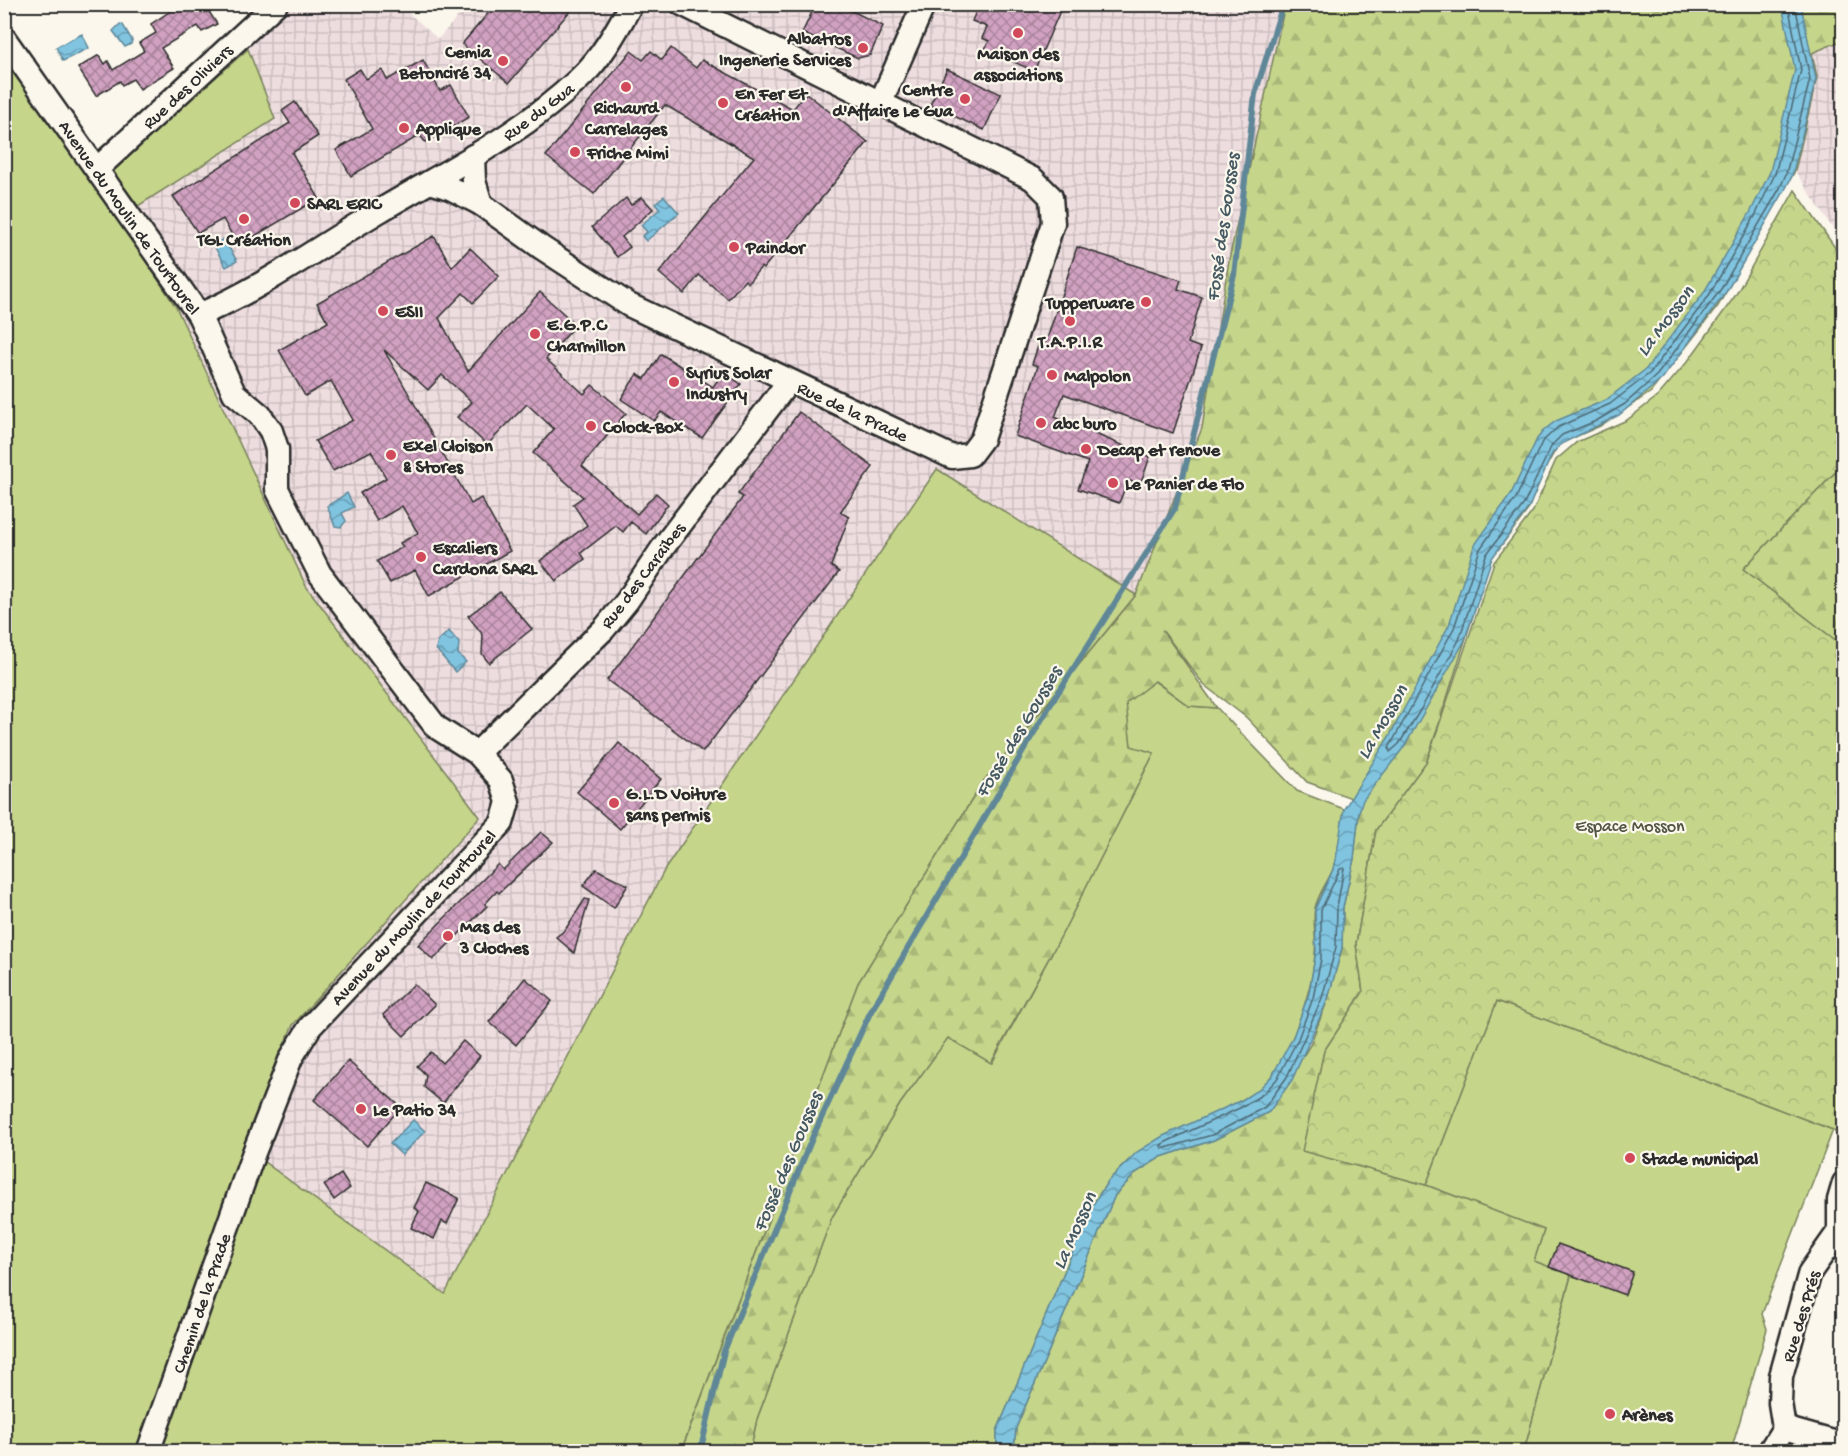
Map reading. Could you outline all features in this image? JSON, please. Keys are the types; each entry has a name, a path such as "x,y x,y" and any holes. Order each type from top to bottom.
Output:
{"street":[{"name":"Rue des Oliviers","path":"98,168 276,4"},
{"name":"Rue du Gua","path":"199,315 242,293 430,182 546,108 581,78 614,35 631,4"},
{"path":"682,4 880,104 924,4"},
{"name":"Avenue du Moulin de Tourtourel","path":"4,38 98,168 199,315 234,393 260,415 271,431 277,449 277,489 320,574 436,727 477,753 501,780 508,802 502,823 310,1028 291,1058 254,1155"},
{"name":"Rue de la Prade","path":"430,182 450,188 481,204 542,248 629,305 952,457 970,455 982,439 1053,223 1051,197 1033,179 880,104"},
{"path":"473,156 474,181 481,204"},
{"name":"Rue des Caraïbes","path":"477,753 621,608 664,546 789,381"},
{"name":"Chemin de la Prade","path":"148,1452 254,1155"},
{"name":"Rue des Prés","path":"1784,1428 1780,1403 1781,1376 1810,1272 1841,1231 1839,1200 1844,1183"},
{"path":"1770,1452 1784,1428 1844,1445"}],"shaded area":[{"path":"469,4 1285,5 1229,260 1202,428 1136,595 937,469 665,869 445,1295 248,1151 293,1025 480,817 306,586 176,307 89,175 289,5 400,5 438,39"},
{"path":"1843,40 1843,244 1795,171 1817,77 1812,52"}],"green space":[{"path":"1285,5 1843,5 1843,40 1812,53 1817,77 1795,171 1718,306 1651,392 1600,426 1559,444 1542,474 1528,510 1491,559 1427,761 1376,830 1356,944 1363,992 1324,1051 1303,1151 1426,1185 1544,1230 1534,1261 1571,1275 1524,1451 1017,1452 1014,1448 1016,1428 1115,1195 1137,1172 1161,1157 1214,1140 1269,1112 1310,1045 1328,999 1342,948 1343,907 1354,859 1359,812 1349,797 1307,782 1247,718 1204,685 1162,630 1217,708 1189,706 1155,681 1126,703 1131,746 1154,753 1061,936 991,1063 948,1038 900,1104 832,1217 757,1419 750,1451 681,1452 858,983 983,782 1136,595 1202,428 1229,260"},
{"path":"248,49 275,119 138,206 111,170"},
{"path":"4,58 89,175 176,307 306,586 480,817 293,1025 273,1069 248,1151 139,1451 5,1451"},
{"name":"Espace Mosson","path":"1795,190 1843,259 1843,464 1743,569 1843,646 1844,1120 1837,1134 1833,1130 1497,1001 1426,1185 1302,1151 1324,1051 1363,992 1356,944 1376,830 1427,761 1494,562 1533,511 1556,460 1577,442 1627,420 1658,396 1688,361 1735,296"},
{"path":"1843,464 1843,646 1743,569"},
{"path":"937,469 1136,595 983,782 858,983 681,1451 153,1452 264,1162 445,1294 665,869"},
{"path":"1154,681 1189,706 1217,708 1297,791 1344,809 1336,860 1315,908 1315,947 1309,987 1297,1026 1280,1063 1270,1078 1254,1093 1158,1140 1129,1160 1103,1188 1092,1206 997,1431 997,1451 750,1452 757,1419 832,1217 900,1104 948,1037 992,1063 1061,936 1154,753 1131,747 1125,703"},
{"name":"Stade municipal","path":"1497,1001 1833,1130 1762,1314 1767,1329 1731,1451 1524,1451 1571,1276 1534,1261 1544,1230 1426,1185"}],"water":[{"path":"1782,5 1801,5 1816,79 1792,176 1785,190 1726,292 1662,379 1619,415 1561,444 1552,454 1529,507 1492,558 1464,642 1404,747 1363,800 1359,812 1354,859 1343,907 1342,948 1328,999 1292,1080 1269,1112 1214,1140 1161,1157 1137,1172 1115,1195 1016,1428 1014,1448 1017,1451 997,1451 997,1431 1092,1206 1108,1181 1137,1152 1163,1136 1242,1100 1259,1089 1272,1076 1293,1037 1309,993 1316,951 1315,909 1335,865 1344,809 1390,735 1449,625 1474,546 1511,494 1537,439 1556,421 1606,400 1646,369 1703,294 1750,213 1770,172 1795,70"},
{"path":"120,24 132,40 131,44 125,47 113,31"},
{"path":"82,34 89,48 63,61 56,47"},
{"path":"664,196 679,213 646,241 642,236 647,232 641,225 660,209 655,203"},
{"path":"224,239 237,261 226,267 213,244"},
{"path":"347,493 354,507 342,513 346,521 341,527 335,526 327,506"},
{"path":"449,631 459,643 458,654 466,662 455,672 436,649 438,641"},
{"path":"413,1120 425,1131 402,1155 390,1144"}],"building":[{"path":"181,4 204,4 217,24 202,32 198,26 161,48 174,68 140,89 133,79 122,85 120,81 96,96 78,68 99,55 105,64 108,61 113,70 144,51 139,43 156,33 151,24"},
{"path":"496,4 576,4 509,83 462,44"},
{"path":"816,4 838,4 883,26 870,55 858,58 802,33"},
{"name":"Maison des associations","path":"979,4 1063,4 1034,71 985,49 989,41 982,38 987,27 972,21"},
{"path":"671,48 696,68 702,60 793,109 806,93 868,142 763,269 761,267 748,283 745,280 728,299 699,275 684,294 659,273 754,157 665,105 594,194 546,156 631,51 643,60 651,51 662,60"},
{"path":"423,60 440,91 451,85 469,117 425,142 420,135 351,176 336,150 372,129 344,79 360,69 366,79 382,70 387,80"},
{"name":"Centre d'Affaire Le Gua","path":"947,69 1001,94 984,130 930,105"},
{"path":"295,102 318,136 292,153 319,198 238,246 223,219 198,233 173,196 290,123 282,111"},
{"path":"642,197 653,209 622,237 630,247 617,257 592,227 626,198 631,205"},
{"path":"434,236 452,267 470,248 499,276 473,303 463,293 439,318 468,371 540,292 576,325 546,359 584,394 592,385 626,413 582,466 637,514 656,493 668,504 646,534 631,522 623,532 616,526 581,553 585,559 556,581 540,561 587,525 573,504 583,497 533,453 554,429 527,404 487,445 457,417 472,402 442,375 428,390 384,350 471,504 481,498 510,551 429,596 415,570 390,583 377,561 403,547 400,543 418,533 402,506 377,521 360,493 386,478 371,451 333,471 315,441 353,420 331,381 305,396 279,350 328,322 317,303"},
{"path":"1077,247 1181,280 1178,289 1202,297 1188,343 1201,348 1173,433 1064,394 1055,417 1150,457 1140,485 1128,480 1119,503 1078,489 1088,462 1015,436 1038,366 1032,364 1040,340 1046,342"},
{"path":"661,354 713,387 723,372 741,384 702,438 661,412 654,421 621,399 637,374 645,379"},
{"path":"799,412 873,467 840,512 849,517 831,566 839,572 703,752 607,680 743,497 738,494"},
{"path":"500,592 532,629 489,663 482,654 483,635 468,616"},
{"path":"619,743 661,779 620,829 577,792"},
{"path":"541,832 553,842 499,893 497,891 485,904 487,906 433,960 418,945 498,864 503,870"},
{"path":"596,869 628,885 614,908 583,886"},
{"path":"585,899 589,900 574,953 556,937 565,930"},
{"path":"525,978 552,1001 516,1045 489,1022"},
{"path":"414,984 435,1005 404,1036 383,1015"},
{"path":"463,1041 480,1056 443,1103 424,1087 426,1075 417,1066 431,1052 442,1063"},
{"path":"348,1061 401,1107 367,1146 314,1100"},
{"path":"341,1174 350,1188 334,1200 324,1185"},
{"path":"426,1183 459,1198 447,1224 442,1221 434,1239 411,1228 419,1211 414,1208"},
{"path":"1558,1244 1633,1272 1625,1295 1549,1267"}],"waterway":[{"name":"Fossé des Gousses","path":"700,1452 724,1351 813,1136 870,1013 1049,707 1175,508 1234,275 1255,94 1283,4"}],"place":[{"name":"Maison des associations","path":"1018,33"},
{"name":"Albatros Ingenerie Services","path":"863,48"},
{"name":"Cemia Betonciré 34","path":"503,61"},
{"name":"Richaurd Carrelages","path":"626,87"},
{"name":"Centre d'Affaire Le Gua","path":"965,99"},
{"name":"En Fer Et Création","path":"723,103"},
{"name":"Applique","path":"404,128"},
{"name":"Friche Mimi","path":"575,152"},
{"name":"SARL ERIC","path":"295,203"},
{"name":"TGL Création","path":"244,219"},
{"name":"Paindor","path":"734,247"},
{"name":"Tupperware","path":"1146,302"},
{"name":"ESII","path":"383,311"},
{"name":"T.A.P.I.R","path":"1070,321"},
{"name":"E.G.P.C Charmillon","path":"535,334"},
{"name":"Malpolon","path":"1052,375"},
{"name":"Syrius Solar Industry","path":"674,382"},
{"name":"abc buro","path":"1041,423"},
{"name":"Colock-Box","path":"591,426"},
{"name":"Decap et renove","path":"1086,449"},
{"name":"Exel Cloison & Stores","path":"391,455"},
{"name":"Le Panier de Flo","path":"1113,483"},
{"name":"Escaliers Cardona SARL","path":"421,557"},
{"name":"G.L.D Voiture sans permis","path":"614,803"},
{"name":"Mas des 3 Cloches","path":"448,936"},
{"name":"Le Patio 34","path":"361,1109"},
{"name":"Stade municipal","path":"1630,1158"},
{"name":"Arènes","path":"1610,1414"}],"water label":[{"name":"La Mosson","path":"1664,320"},
{"name":"La Mosson","path":"1381,721"},
{"name":"La Mosson","path":"1073,1230"}]}
